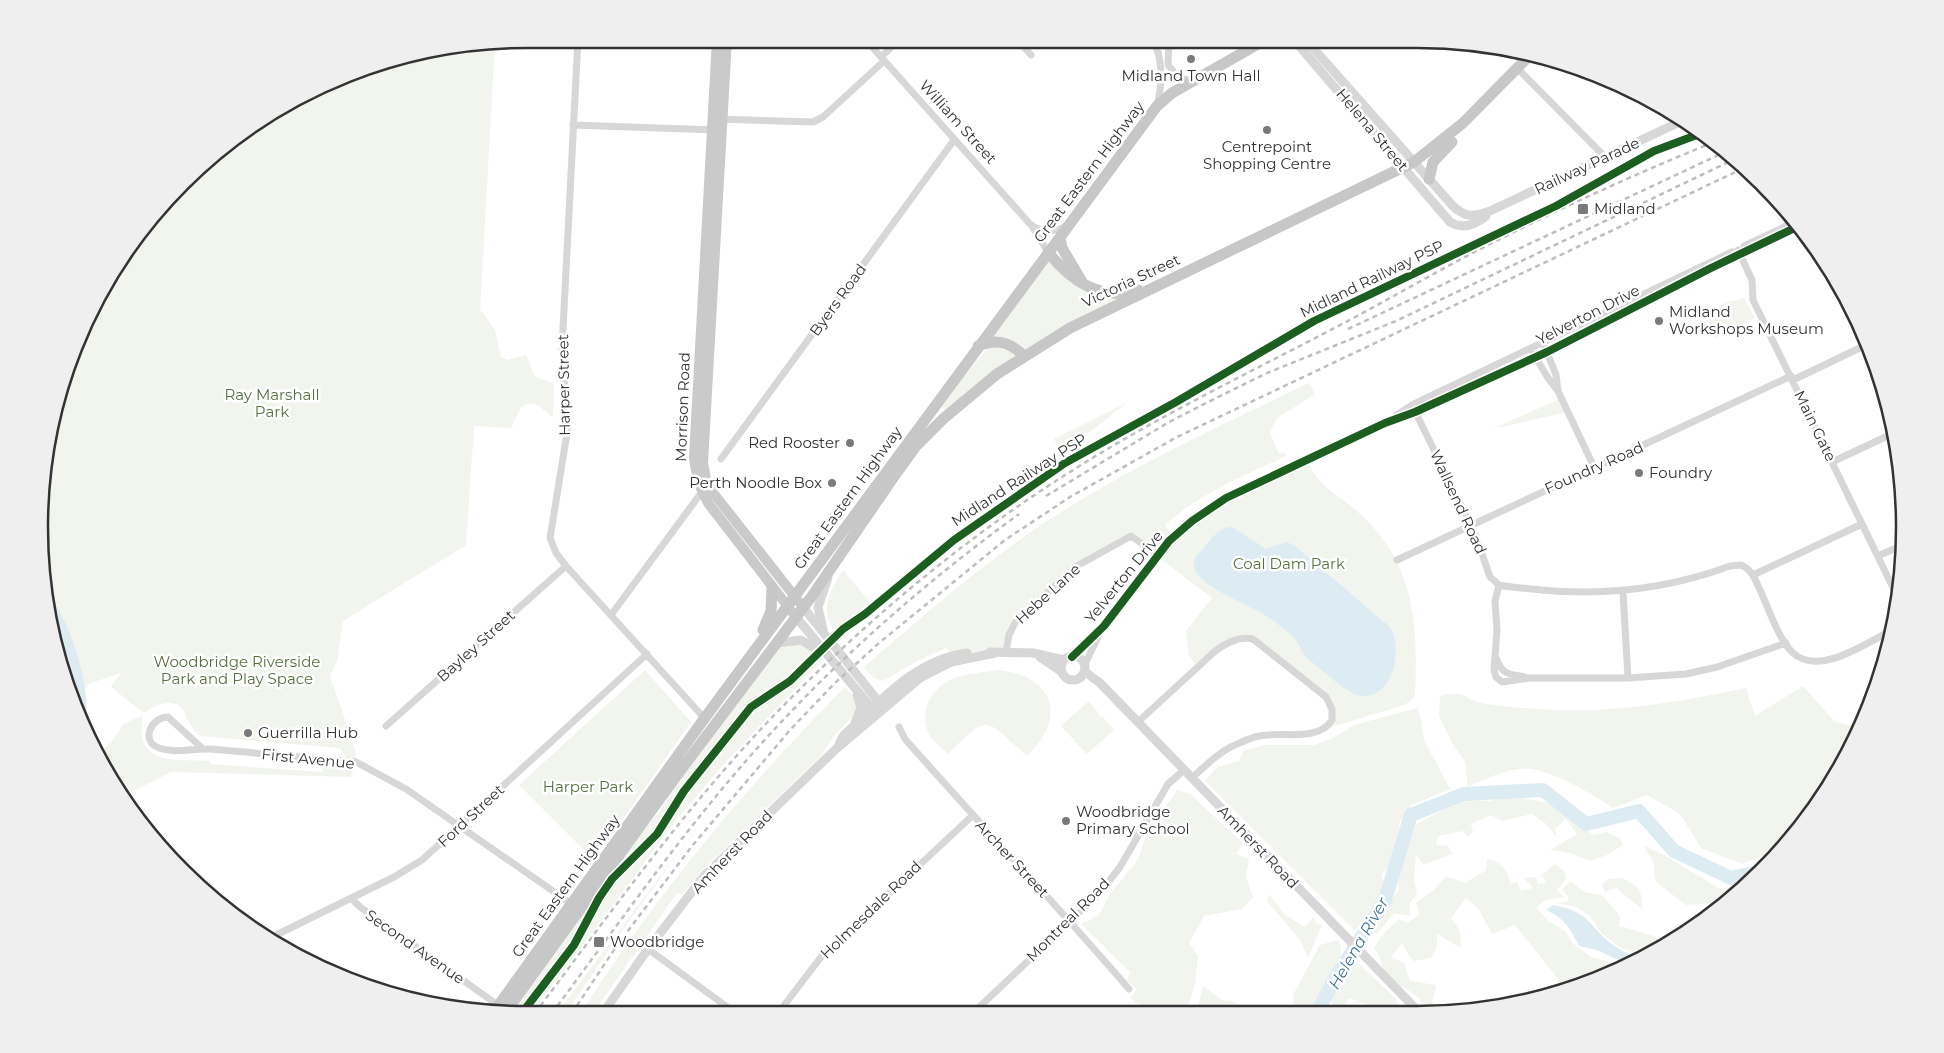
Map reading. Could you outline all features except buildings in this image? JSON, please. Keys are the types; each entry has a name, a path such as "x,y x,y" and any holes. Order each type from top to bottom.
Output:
{"highway":[{"name":"Great Eastern Highway","path":"576,907 704,718 1157,106 1172,93 1251,48"},
{"name":"Victoria Street","path":"803,607 916,446 973,392 1024,356 1070,328 1409,165 1463,124 1525,60"},
{"path":"1429,179 1433,162 1457,136 1463,124"},
{"path":"1060,238 1068,259 1087,287"},
{"name":"William Street","path":"1048,252 1072,278 1087,287 1118,293 1132,292 1171,280"},
{"path":"978,346 989,341 1006,343 1015,347 1024,356"},
{"path":"760,644 761,635 771,611 772,588"},
{"name":"Great Eastern Highway","path":"506,1005 576,907 803,607"}],"main road":[{"name":"Morrison Road","path":"717,48 718,119"},
{"name":"Morrison Road","path":"726,48 717,130 703,463 705,488 772,588 796,617"},
{"name":"Morrison Road","path":"705,488 803,607"}],"street":[{"name":"Harper Street","path":"577,48 562,348 568,427 550,538 556,553 566,566 713,728"},
{"name":"William Street","path":"873,48 1030,224 1048,252"},
{"path":"718,119 813,122 823,117 892,48"},
{"path":"1025,48 1031,55"},
{"path":"1155,48 1159,60 1160,88 1157,106"},
{"path":"1168,48 1168,65 1179,78 1193,81"},
{"name":"Helena Street","path":"1301,48 1409,165 1429,179 1460,213"},
{"name":"Helena Street","path":"1313,48 1409,165 1450,222"},
{"path":"1517,68 1605,157"},
{"name":"Railway Parade","path":"1460,213 1471,217 1490,211 1676,124"},
{"path":"573,125 717,130"},
{"name":"Byers Road","path":"721,459 954,140"},
{"name":"Railway Parade","path":"1450,222 1458,226 1467,226 1485,218 1490,211"},
{"path":"1030,224 1036,229 1048,232 1070,224"},
{"name":"Yelverton Drive","path":"1414,409 1547,352 1790,225"},
{"name":"Yelverton Drive","path":"1068,658 1104,626 1158,555 1188,524 1226,498 1414,409 1530,348 1739,251 1793,229"},
{"name":"Main Gate","path":"1739,251 1752,280 1754,300 1892,586"},
{"path":"1543,342 1556,375 1558,391"},
{"name":"Foundry Road","path":"1397,560 1594,467 1861,347"},
{"path":"1530,348 1558,391 1594,467"},
{"name":"Wallsend Road","path":"1414,409 1482,550 1490,577 1499,585"},
{"path":"1832,462 1887,436"},
{"path":"610,615 705,488"},
{"path":"1753,575 1862,524"},
{"name":"Hebe Lane","path":"1006,652 1009,635 1014,623 1075,567 1131,536 1158,555"},
{"path":"1878,556 1895,548"},
{"path":"1786,643 1717,667 1686,674 1628,678 1530,678 1506,674 1500,669 1496,658 1495,601 1499,585 1576,592 1623,592 1691,579 1736,565 1746,567 1753,575 1778,630 1793,653 1802,658 1825,661 1841,656 1884,634"},
{"name":"Bayley Street","path":"386,726 566,566"},
{"path":"824,633 818,607 832,567"},
{"path":"1623,592 1628,678"},
{"name":"Morrison Road","path":"803,607 882,705"},
{"name":"Morrison Road","path":"796,617 874,712"},
{"name":"Yelverton Drive","path":"1084,668 1104,626"},
{"path":"1138,722 1213,653 1226,644 1245,638 1253,640 1326,697 1331,704 1332,720 1325,729 1312,733 1260,736 1239,742 1218,756 1192,778"},
{"path":"777,642 801,640 809,642 819,652 826,653"},
{"name":"Amherst Road","path":"882,705 902,681 921,668 944,658 970,652 995,653"},
{"name":"Amherst Road","path":"836,750 843,736 908,686 938,668 959,660 1006,652 1033,653 1068,658"},
{"path":"1033,653 1062,672 1068,680 1078,679 1100,683"},
{"name":"Ford Street","path":"277,935 412,867 460,826 647,654"},
{"path":"1062,672 1068,658 1082,660 1084,668 1078,679"},
{"name":"Amherst Road","path":"1084,668 1413,1006"},
{"path":"860,678 880,691 887,690 902,681"},
{"path":"843,736 856,721 861,708 854,687"},
{"name":"Amherst Road","path":"608,1006 648,948 704,876 874,712"},
{"name":"First Avenue","path":"202,748 168,718 158,719 151,726 149,738 158,748 185,752 202,748 356,762 394,781 576,907"},
{"name":"Archer Street","path":"899,727 905,739 972,816 1070,921 1129,988"},
{"name":"Montreal Road","path":"980,1006 1070,921 1110,880 1168,784 1184,770"},
{"name":"Holmesdale Road","path":"783,1006 821,957 972,816"},
{"name":"Second Avenue","path":"351,898 360,908 491,1004"},
{"path":"648,948 726,1006"}],"green space":[{"name":"Ray Marshall Park","path":"495,49 480,312 482,311 495,330 501,357 507,360 526,355 535,377 554,383 553,418 538,405 531,403 521,407 511,428 474,426 466,545 343,621 337,661 330,676 355,749 356,762 345,760 344,753 339,748 200,736 185,717 184,711 175,704 165,703 145,713 141,711 111,687 121,673 88,684 86,689 63,617 54,601 49,558 49,495 57,433 73,373 84,343 112,287 146,235 188,188 235,146 260,128 315,97 343,84 403,64 433,57"},
{"path":"1049,255 1067,276 1126,296 1022,351 992,340 999,324"},
{"path":"1744,298 1755,318 1716,338 1705,315 1727,302"},
{"path":"998,344 1016,355 945,410 940,405 987,349"},
{"name":"Coal Dam Park","path":"1309,383 1315,394 1277,418 1270,433 1279,454 1284,452 1286,456 1208,494 1165,525 1173,537 1211,507 1307,460 1323,484 1359,513 1378,532 1392,553 1402,574 1409,596 1413,620 1416,668 1415,694 1413,699 1404,705 1325,729 1329,725 1331,704 1253,639 1237,640 1197,668 1189,655 1186,631 1212,598 1134,538 1075,567 1015,623 1006,652 978,652 952,656 946,648 917,661 883,681 874,678 864,667 988,563 1032,531 1133,470"},
{"path":"1562,398 1568,412 1492,429"},
{"path":"1128,402 1062,454 1054,439"},
{"path":"843,570 876,609 841,641 830,623 827,606 832,588"},
{"path":"799,641 815,651 796,672 763,693 744,710 684,787 659,828 610,878 571,944 524,1006 516,1005 634,842 659,812 679,779 780,647"},
{"path":"817,655 821,662 730,757 674,823 537,1006 530,1006 578,944 607,890 621,872 660,833 686,791 740,725 767,697 803,673"},
{"name":"Harper Park","path":"645,670 691,722 594,860 519,785"},
{"path":"998,670 1017,674 1032,680 1043,690 1049,701 1051,713 1048,727 1040,741 1027,756 1002,734 987,725 980,726 972,731 948,754 931,738 927,730 925,713 932,697 937,689 952,679 968,674"},
{"path":"1803,686 1835,722 1853,726 1816,793 1798,818 1766,854 1742,864 1701,848 1680,814 1647,795 1613,808 1584,790 1563,780 1542,771 1531,769 1516,769 1482,780 1468,787 1465,762 1452,743 1439,716 1440,696 1449,694 1460,694 1479,702 1494,705 1537,709 1602,710 1651,705 1746,688 1755,716"},
{"path":"845,687 857,700 858,709 855,714 833,737 820,757 702,870 682,895 677,893 598,1006 586,1006 671,884 738,803"},
{"path":"1089,701 1100,715 1098,719 1102,716 1114,730 1087,754 1074,741 1076,737 1073,739 1061,726"},
{"path":"1417,708 1421,719 1424,740 1450,789 1412,805 1400,821 1393,863 1382,874 1385,890 1355,931 1205,781 1216,768 1239,761 1244,751 1264,745 1314,745 1333,738 1354,725"},
{"path":"143,715 141,732 144,744 150,752 159,757 210,761 210,764 322,772 323,765 345,767 353,772 351,777 171,772 128,793 103,749 112,742 123,724"},
{"path":"1177,790 1190,794 1243,843 1236,854 1249,859 1246,876 1253,898 1241,909 1204,916 1189,943 1198,956 1195,983 1188,1006 1140,1006 1130,998 1137,989 1127,980 1130,972 1081,924 1099,915 1110,894 1138,860 1146,836"},
{"path":"1505,795 1549,803 1570,816 1593,835 1607,832 1620,839 1623,845 1607,855 1590,861 1570,853 1550,850 1577,834 1566,819 1555,829 1557,837 1545,823 1532,814 1502,821 1491,815 1471,824 1473,832 1468,837 1463,831 1438,836 1436,845 1448,846 1453,854 1423,865 1416,854 1414,878 1417,894 1410,903 1410,916 1394,913 1377,934 1373,932 1398,890 1399,875 1416,824 1448,808 1470,800 1490,801"},
{"path":"704,818 627,924 571,1006 562,1006"},
{"path":"1643,845 1668,857 1720,889 1735,885 1714,903 1686,905 1656,882 1653,861"},
{"path":"1487,859 1497,862 1506,871 1511,884 1517,882 1521,891 1533,888 1524,878 1536,877 1538,884 1546,883 1542,875 1555,864 1564,871 1566,879 1557,890 1565,897 1546,900 1536,907 1547,920 1565,931 1571,942 1591,957 1613,964 1557,984 1558,979 1515,925 1492,934 1478,908 1466,898 1451,918 1460,931 1461,948 1437,934 1437,947 1431,958 1413,961 1402,944 1391,957 1404,963 1410,981 1436,985 1432,1002 1434,1005 1425,1006 1413,993 1388,976 1374,948 1383,934 1399,919 1408,923 1419,914 1416,903 1434,890 1446,876 1465,883 1486,870"},
{"path":"1621,878 1632,883 1638,889 1642,897 1642,909 1616,888 1605,892 1602,885 1608,879"},
{"path":"1570,881 1584,892 1602,895 1620,916 1619,926 1662,938 1634,953 1618,946 1601,933 1590,916 1576,907 1557,903 1568,901 1568,896 1562,890"},
{"path":"1269,894 1285,915 1305,927 1314,917 1316,923 1322,925 1308,958 1300,940 1267,901"},
{"path":"1338,940 1341,947 1341,956 1334,975 1316,1006 1293,1006 1294,993 1320,945"},
{"path":"1359,964 1396,999 1398,1006 1369,1006 1349,998 1345,1006 1331,1006 1332,991 1343,981 1347,966"},
{"path":"1203,986 1222,1000 1233,1001 1240,1006 1198,1006"}],"shaded area":[{"path":"1229,527 1234,528 1266,549 1286,542 1294,545 1390,627 1396,647 1395,659 1388,681 1381,689 1372,695 1361,696 1348,690 1307,658 1294,638 1284,628 1261,612 1214,588 1197,573 1194,565 1195,558 1214,536 1221,530"},
{"path":"54,602 63,618 78,658 85,688 86,714 64,650"},
{"path":"1553,905 1576,912 1589,921 1616,947 1631,955 1619,960 1597,950 1579,946 1566,924 1546,910"}],"waterway":[{"name":"Helena River","path":"1321,1006 1334,980 1385,900 1411,815 1464,794 1543,790 1586,824 1639,811 1674,851 1731,878 1746,875"}],"railway":[{"path":"540,1006 659,849 759,731 857,635 922,578 991,526 1096,456 1201,397 1523,228 1631,177 1707,145"},
{"path":"1348,329 1719,155"},
{"path":"1046,496 1169,422 1267,373 1396,321 1728,162"},
{"path":"577,1006 618,944 692,846 790,730 834,684 879,643 1005,540 1070,497 1177,437 1738,171"},
{"path":"557,1006 646,886 719,792 776,728 808,694 875,630 946,570 1019,514"}],"cycle path":[{"name":"Midland Railway PSP","path":"527,1006 574,945 599,898 612,879 657,834 684,791 751,707 790,681 843,629 865,614 954,540 1065,463 1176,402 1314,321 1556,206 1654,151 1695,136"},
{"path":"1072,657 1104,626 1169,541 1192,521 1226,498 1385,423 1415,412 1547,352 1711,268 1793,229"}],"place":[{"name":"Midland Town Hall","path":"1191,59"},
{"name":"Centrepoint Shopping Centre","path":"1267,130"},
{"name":"Midland","path":"1583,209"},
{"name":"Midland Workshops Museum","path":"1659,321"},
{"name":"Red Rooster","path":"850,443"},
{"name":"Foundry","path":"1639,473"},
{"name":"Perth Noodle Box","path":"832,483"},
{"name":"Guerrilla Hub","path":"248,733"},
{"name":"Woodbridge Primary School","path":"1066,821"},
{"name":"Woodbridge","path":"599,942"}],"park label":[{"name":"Woodbridge Riverside Park and Play Space","path":"237,670"}]}
